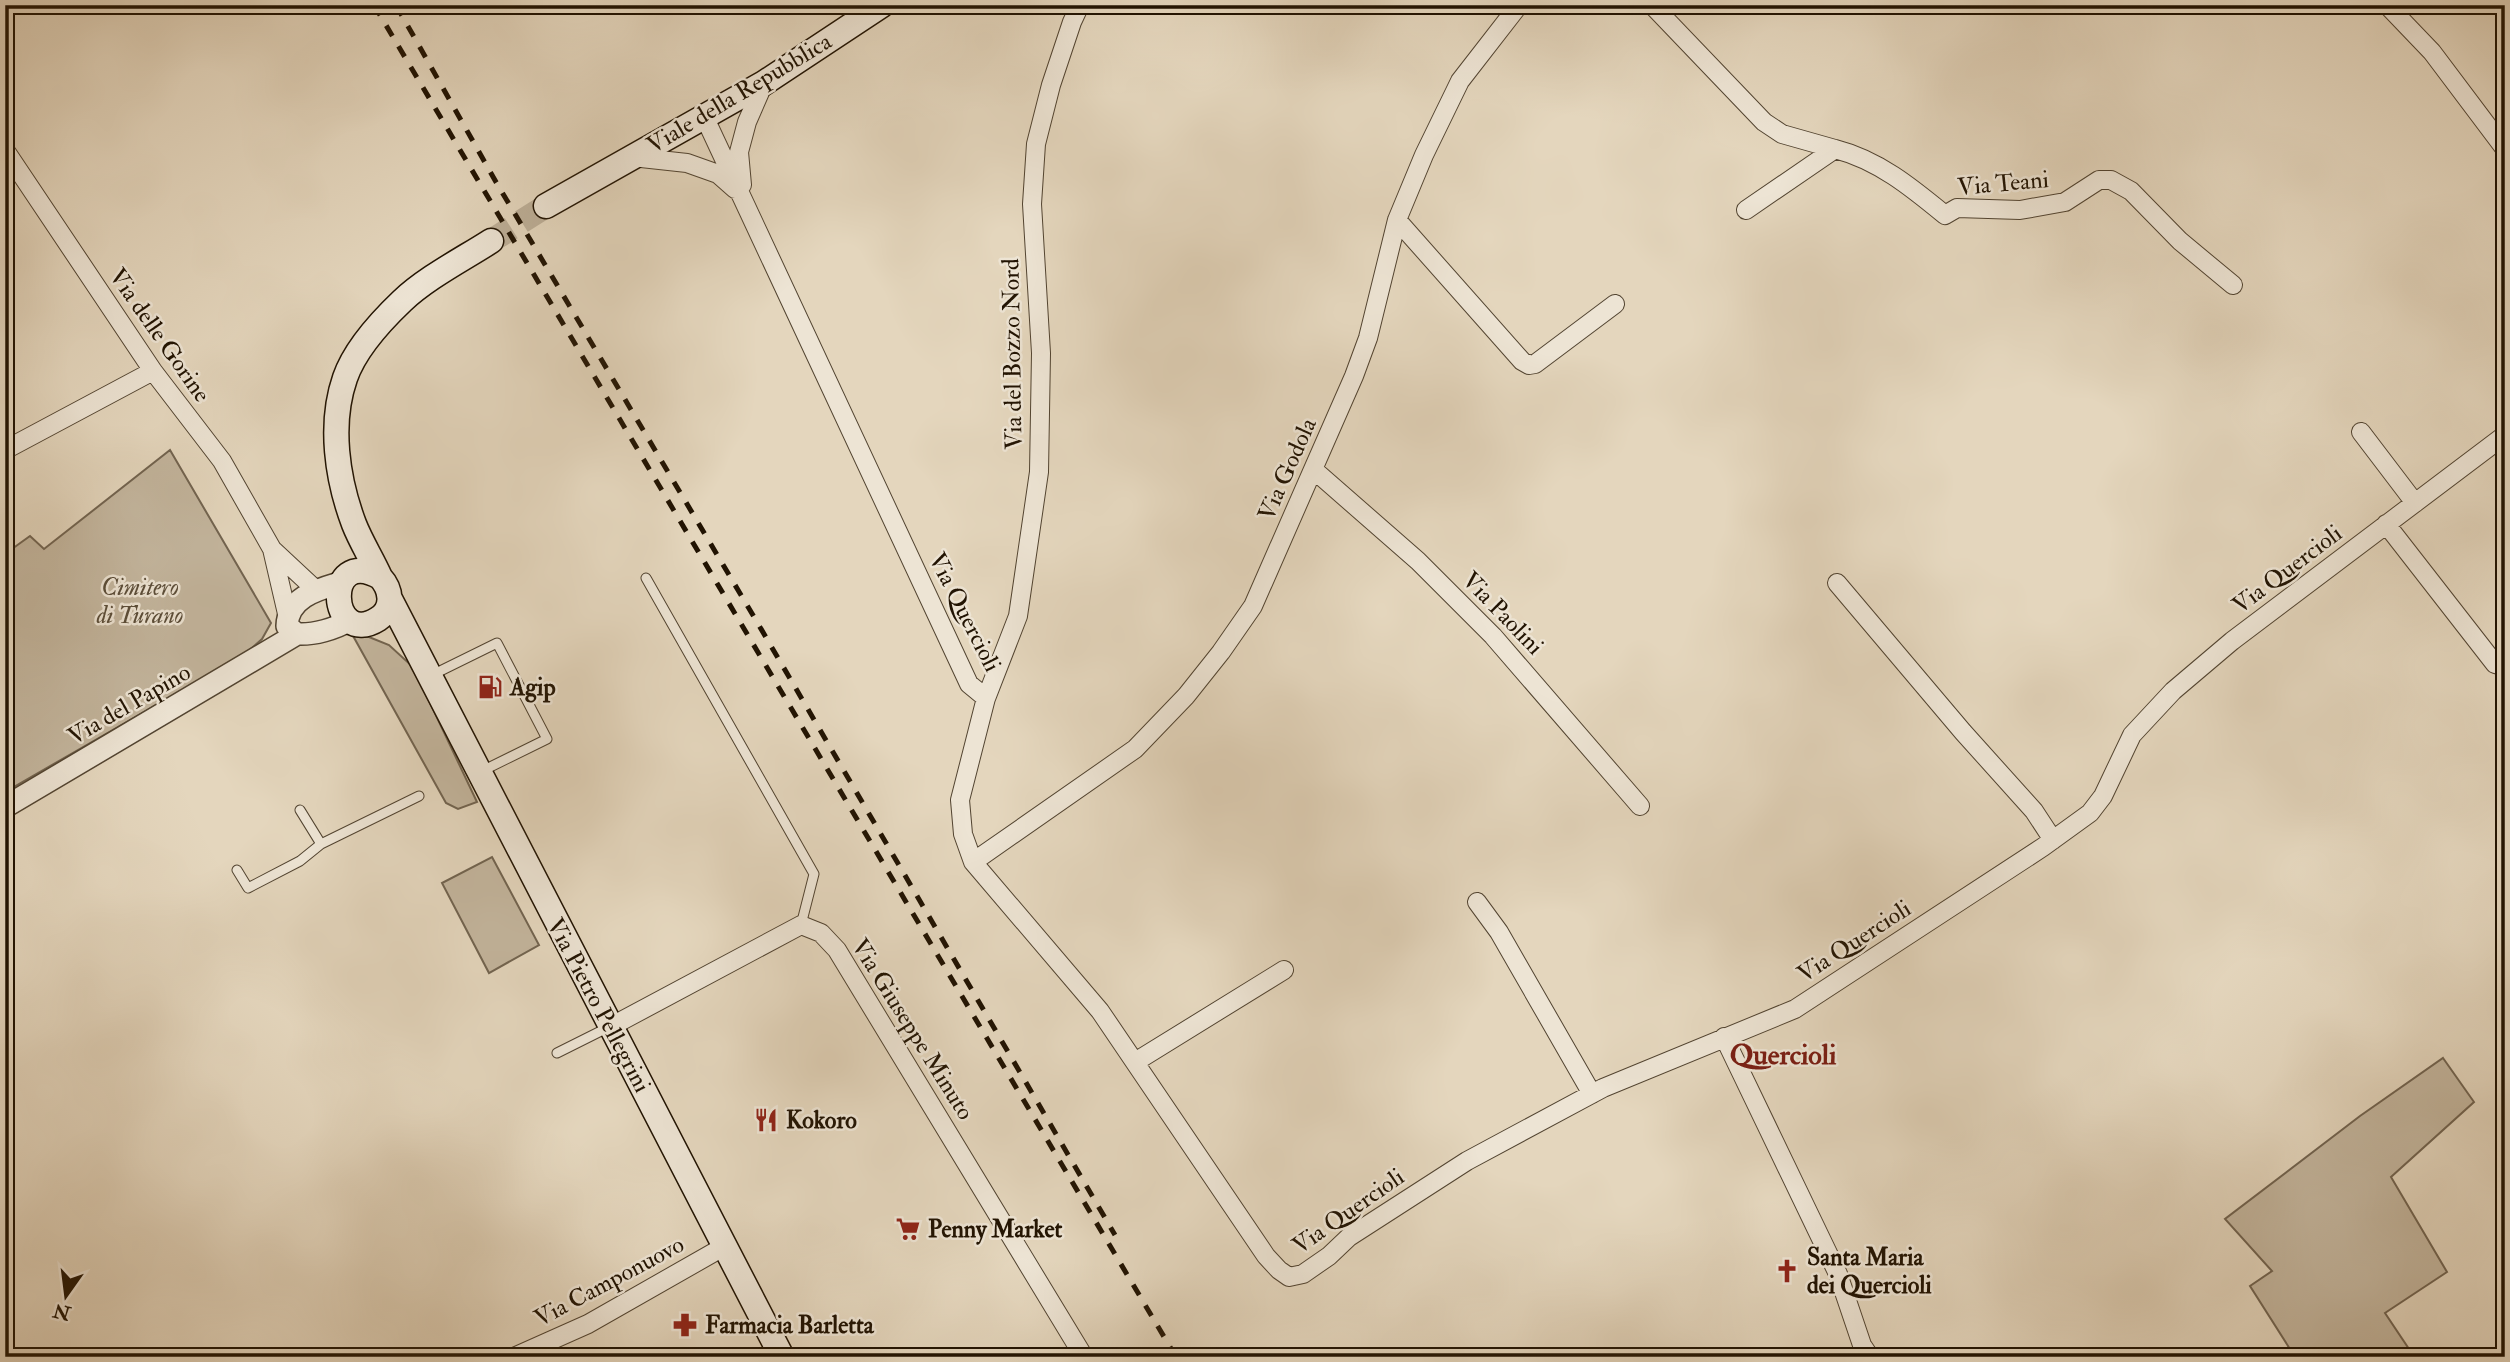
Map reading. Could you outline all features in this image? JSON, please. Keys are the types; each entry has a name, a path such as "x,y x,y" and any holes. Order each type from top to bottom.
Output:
{"main road":[{"name":"Viale della Repubblica","path":"632,157 764,83 882,5"},
{"path":"546,206 632,157"},
{"path":"418,652 376,621 358,623 350,620 339,606 337,597 354,552 355,526 337,458 337,418 345,377 364,343 403,300 491,242"},
{"name":"Via Pietro Pellegrini","path":"355,526 429,676 782,1357"},
{"path":"345,579 365,571 385,588 388,607 376,621"}],"street":[{"name":"Via del Bozzo Nord","path":"985,701 1018,615 1039,472 1041,353 1032,204 1036,144 1051,85 1080,5"},
{"name":"Via Godola","path":"972,862 1135,748 1185,696 1221,652 1253,606 1354,376 1368,338 1397,220 1424,155 1460,81 1519,5"},
{"path":"1652,5 1764,122 1782,134 1835,149"},
{"path":"2394,8 2432,52 2505,149"},
{"name":"Via Quercioli","path":"742,196 739,152 747,122 764,83"},
{"name":"Via Quercioli","path":"705,116 969,684 986,698 960,800 963,834 972,862 1100,1012 1266,1256 1289,1277 1303,1274 1329,1256 1349,1237 1467,1161 1592,1094 1795,1009 2053,839 2090,813 2103,796 2132,735 2173,691 2232,641 2505,435"},
{"path":"1746,210 1835,149"},
{"name":"Via Teani","path":"1835,149 1869,161 1903,180 1945,215 1957,208 2020,210 2065,202 2099,180 2111,180 2131,191 2180,240 2233,285"},
{"name":"Via delle Gorine","path":"5,150 153,371 222,461 272,550"},
{"path":"632,157 688,163 718,174 742,196"},
{"path":"1397,220 1522,361 1529,365 1535,364 1615,304"},
{"path":"5,450 153,371"},
{"path":"2361,432 2415,503"},
{"name":"Via Paolini","path":"1314,470 1418,561 1493,636 1640,806"},
{"path":"2386,524 2495,664 2505,667"},
{"path":"272,550 316,590"},
{"path":"272,550 288,631"},
{"path":"288,631 302,597 345,579"},
{"path":"1837,583 2034,811 2053,839"},
{"path":"288,631 306,635 350,620"},
{"name":"Via del Papino","path":"5,807 213,686 288,631"},
{"path":"1477,902 1499,932 1592,1094"},
{"path":"610,1027 801,925"},
{"name":"Via Giuseppe Minuto","path":"801,925 821,933 837,950 1084,1357"},
{"path":"1135,1062 1284,971"},
{"path":"1724,1037 1838,1274 1862,1345 1870,1357"},
{"name":"Via Camponuovo","path":"514,1357 587,1324 726,1247"}],"lane":[{"path":"646,578 814,874 801,925"},
{"path":"429,676 497,643 547,739 479,773"},
{"path":"237,870 248,888 300,861 321,844 419,796"},
{"path":"300,810 321,844"},
{"path":"557,1054 610,1027"}],"green space":[{"name":"Cimitero di Turano","path":"170,450 271,623 262,639 245,654 5,792 5,554 30,536 44,549"},
{"path":"352,634 389,645 413,667 477,802 458,809 446,803"},
{"path":"492,857 539,945 489,973 442,883"},
{"path":"2443,1058 2474,1102 2391,1177 2447,1272 2385,1313 2409,1349 2397,1357 2295,1357 2250,1286 2272,1271 2225,1219 2360,1116"}],"tunnel":[{"path":"491,241 546,206"}],"railway":[{"path":"374,5 1176,1357"},
{"path":"396,5 496,182 1115,1235"}],"place":[{"name":"Agip","path":"490,687"},
{"name":"Kokoro","path":"766,1120"},
{"name":"Penny Market","path":"908,1229"},
{"name":"Santa Maria dei Quercioli","path":"1787,1271"},
{"name":"Farmacia Barletta","path":"685,1325"}],"district":[{"name":"Quercioli","path":"1783,1054"}]}
